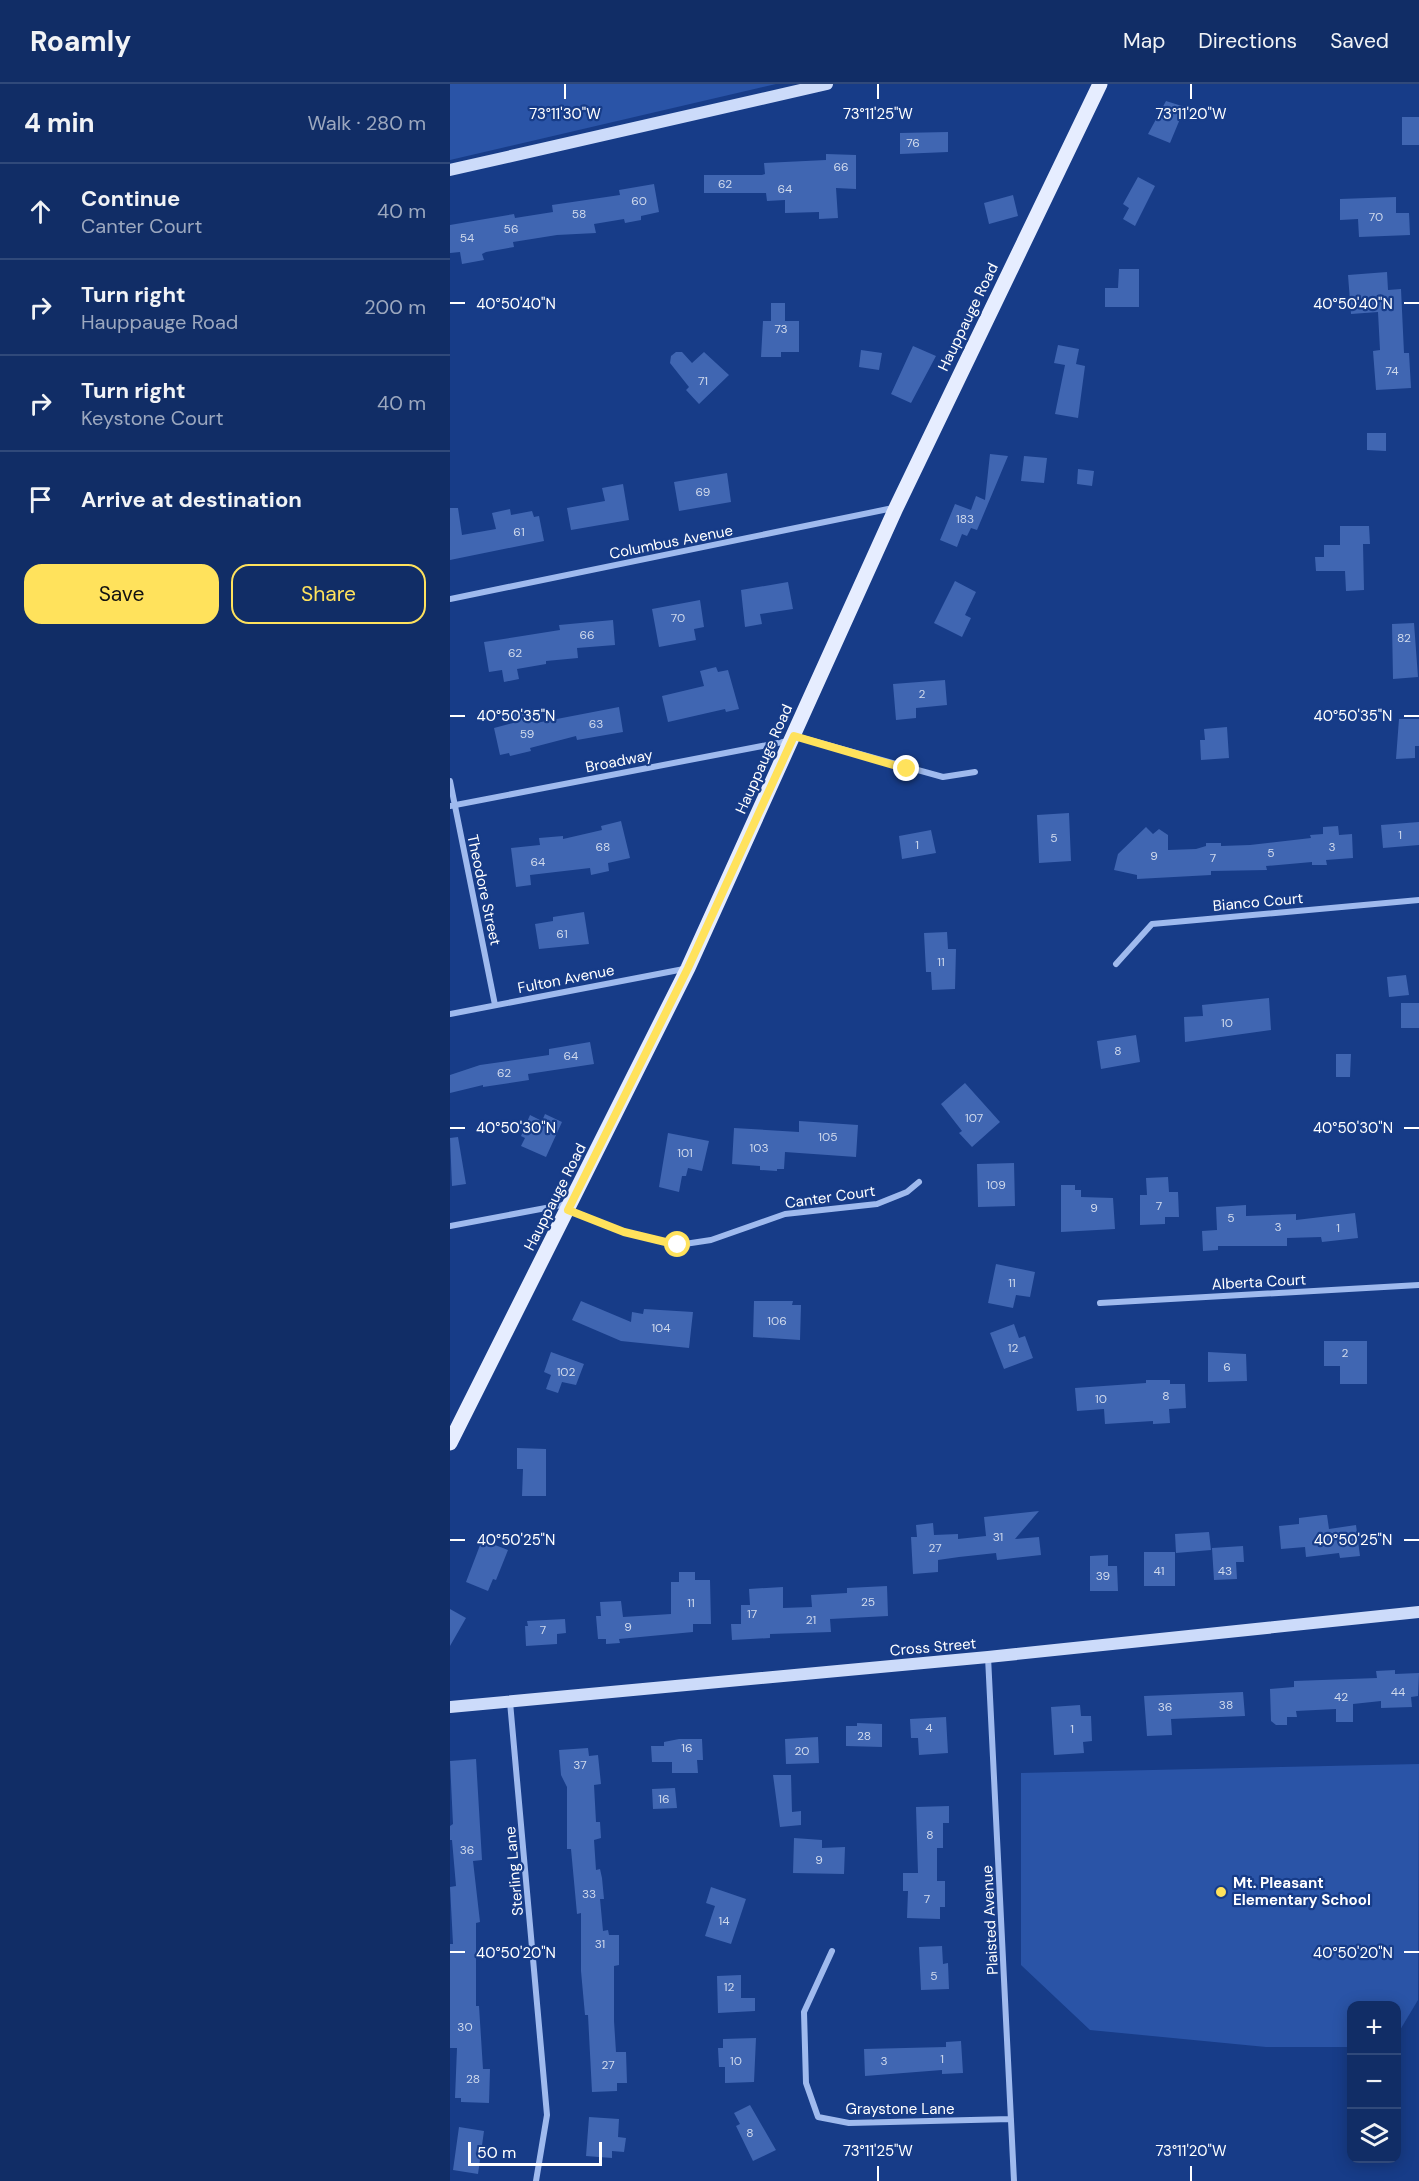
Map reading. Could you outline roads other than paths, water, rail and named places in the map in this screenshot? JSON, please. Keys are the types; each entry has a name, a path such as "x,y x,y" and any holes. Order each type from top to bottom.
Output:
{"main road":[{"name":"Hauppauge Road","path":"450,1443 688,968 896,508 1100,84"}],"street":[{"path":"450,170 828,84"},
{"name":"Columbus Avenue","path":"450,599 896,508"},
{"path":"793,738 943,777 975,772"},
{"name":"Broadway","path":"452,806 793,738"},
{"name":"Theodore Street","path":"450,781 452,806 495,1005"},
{"name":"Bianco Court","path":"1116,964 1152,924 1419,900"},
{"name":"Fulton Avenue","path":"450,1014 688,968"},
{"name":"Canter Court","path":"570,1207 624,1232 678,1245 711,1240 785,1214 877,1204 907,1192 919,1182"},
{"path":"450,1226 570,1207"},
{"name":"Alberta Court","path":"1100,1303 1419,1285"},
{"name":"Cross Street","path":"450,1707 988,1657 1419,1612"},
{"name":"Plaisted Avenue","path":"988,1657 1014,2181"},
{"name":"Sterling Lane","path":"510,1702 547,2115 536,2181"},
{"name":"Graystone Lane","path":"832,1951 804,2012 806,2083 818,2116 849,2123 1011,2119"}],"place":[{"name":"Mt. Pleasant Elementary School","path":"1221,1892"}]}
